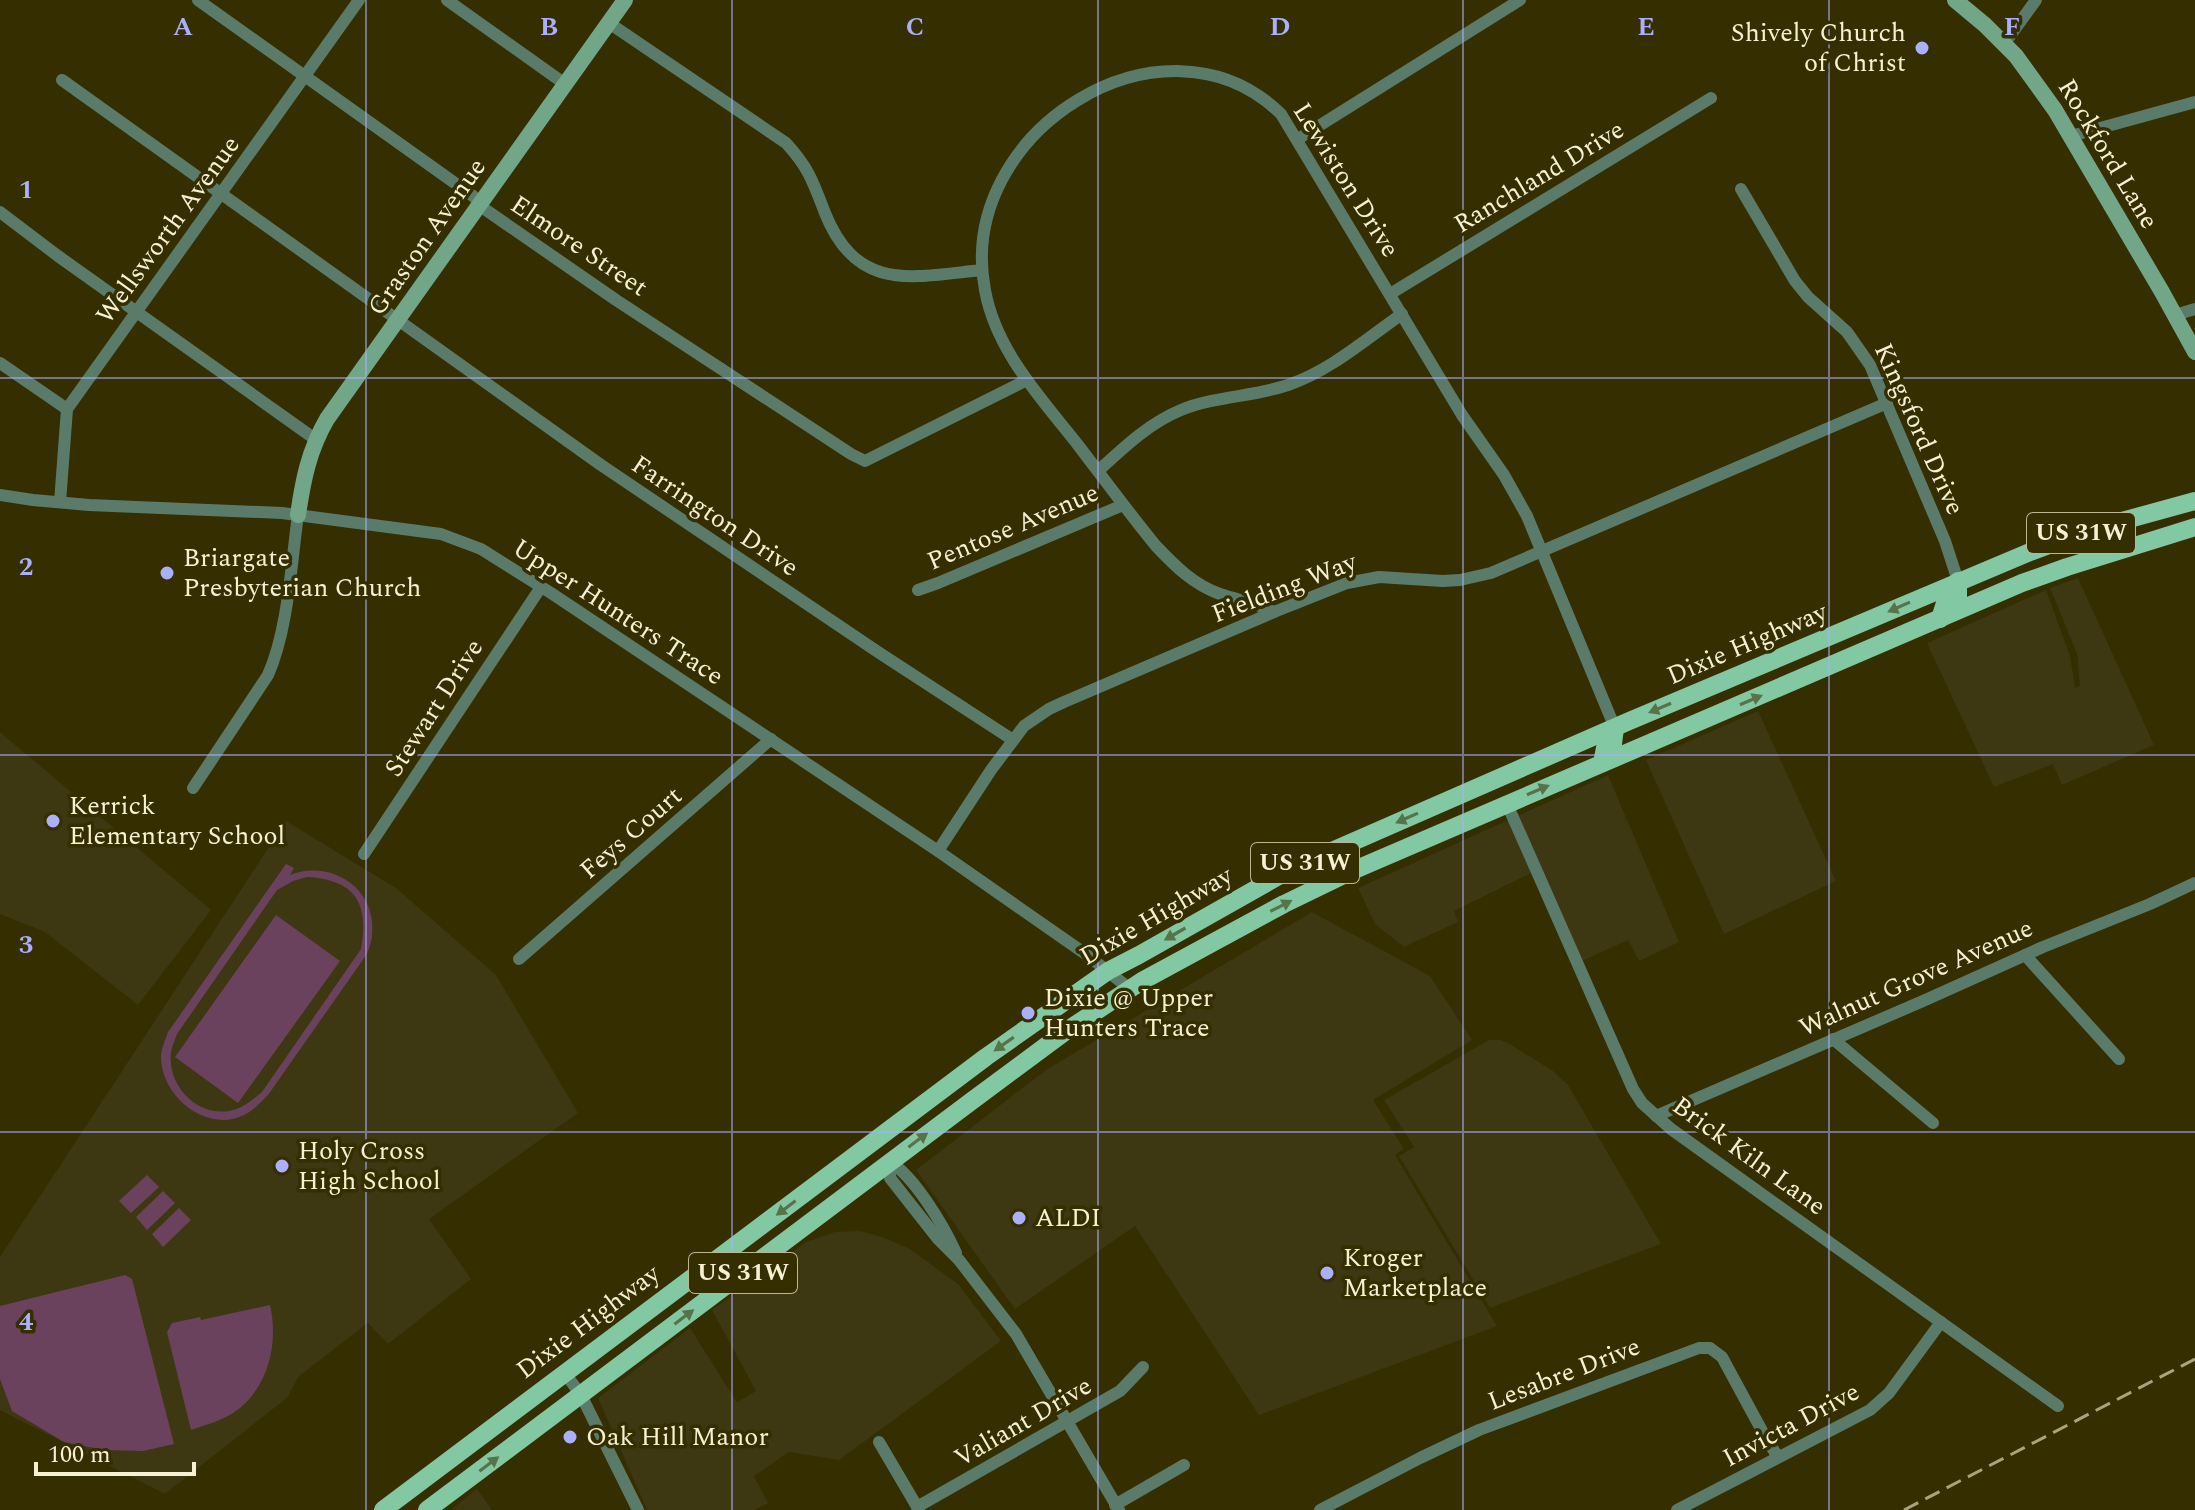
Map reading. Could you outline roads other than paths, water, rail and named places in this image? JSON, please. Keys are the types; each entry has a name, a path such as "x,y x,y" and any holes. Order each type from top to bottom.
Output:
{"main road":[{"name":"Dixie Highway","path":"383,1510 917,1109 1108,971 1277,877 1562,750 1958,581 2078,534 2195,501"},
{"name":"Dixie Highway","path":"427,1510 1066,1031 1130,989 1284,904 1352,871 2055,571 2195,527"},
{"path":"1940,619 1945,603 1958,597 1958,581"},
{"path":"1602,763 1605,748 1613,744 1615,728"},
{"path":"1507,804 1503,794 1505,789 1554,766 1562,750"},
{"path":"890,1162 886,1151 888,1139 917,1109"}],"street":[{"name":"Elmore Street","path":"198,0 486,210 616,300 865,461 1027,380"},
{"name":"Wellsworth Avenue","path":"67,409 359,0"},
{"path":"447,0 565,84"},
{"name":"Graston Avenue","path":"298,515 305,467 315,439 327,419 625,0"},
{"name":"Rockford Lane","path":"1955,0 2004,44 2038,85 2071,136 2195,352"},
{"path":"2004,44 2036,0"},
{"path":"1298,139 1515,1"},
{"path":"609,23 786,143 811,176 840,242 865,266 880,273 900,276 982,270"},
{"name":"Lewiston Drive","path":"1274,612 1196,583 1156,546 1027,380 995,326 984,289 982,249 992,196 1025,140 1072,95 1123,72 1153,65 1188,65 1219,71 1259,91 1281,114 1462,415 1513,491 1542,552 1615,728"},
{"name":"Farrington Drive","path":"62,80 650,499 1013,740"},
{"name":"Ranchland Drive","path":"1390,294 1711,98"},
{"path":"2071,136 2195,102"},
{"name":"Kingsford Drive","path":"1741,189 1795,281 1847,332 1864,354 1945,541 1958,581"},
{"path":"0,212 315,439"},
{"path":"2175,315 2195,309"},
{"path":"1098,471 1131,440 1162,419 1197,405 1288,385 1316,373 1402,314"},
{"path":"0,363 67,409 60,502"},
{"name":"Fielding Way","path":"938,851 1013,740 1024,726 1049,709 1347,583 1394,577 1460,580 1491,573 1887,403"},
{"name":"Upper Hunters Trace","path":"0,495 60,502 298,515 453,537 493,556 771,739 938,851 1130,989"},
{"name":"Pentose Avenue","path":"918,590 1123,505"},
{"path":"193,788 273,663 281,634 298,515"},
{"name":"Stewart Drive","path":"364,854 541,587"},
{"name":"Feys Court","path":"519,959 771,739"},
{"name":"Brick Kiln Lane","path":"1507,804 1617,1055 1642,1103 1671,1129 2058,1406"},
{"name":"Walnut Grove Avenue","path":"1656,1116 2195,883"},
{"path":"2025,955 2119,1059"},
{"path":"1833,1039 1933,1123"},
{"path":"890,1162 903,1170 946,1232 959,1260 1016,1334 1117,1507 1184,1465"},
{"name":"Invicta Drive","path":"1677,1510 1877,1405 1941,1322"},
{"name":"Lesabre Drive","path":"1320,1510 1479,1430 1699,1348 1710,1348 1722,1357 1778,1457"},
{"name":"Valiant Drive","path":"918,1509 1120,1391 1143,1367"},
{"path":"564,1372 581,1395 638,1510"},
{"path":"879,1442 918,1509"}],"railway":[{"path":"1904,1510 2195,1359"}],"place":[{"name":"Shively Church of Christ","path":"1922,48"},
{"name":"Briargate Presbyterian Church","path":"167,573"},
{"name":"Kerrick Elementary School","path":"53,821"},
{"name":"Dixie @ Upper Hunters Trace","path":"1028,1013"},
{"name":"Holy Cross High School","path":"282,1166"},
{"name":"ALDI","path":"1019,1218"},
{"name":"Kroger Marketplace","path":"1327,1273"},
{"name":"Oak Hill Manor","path":"570,1437"}]}
